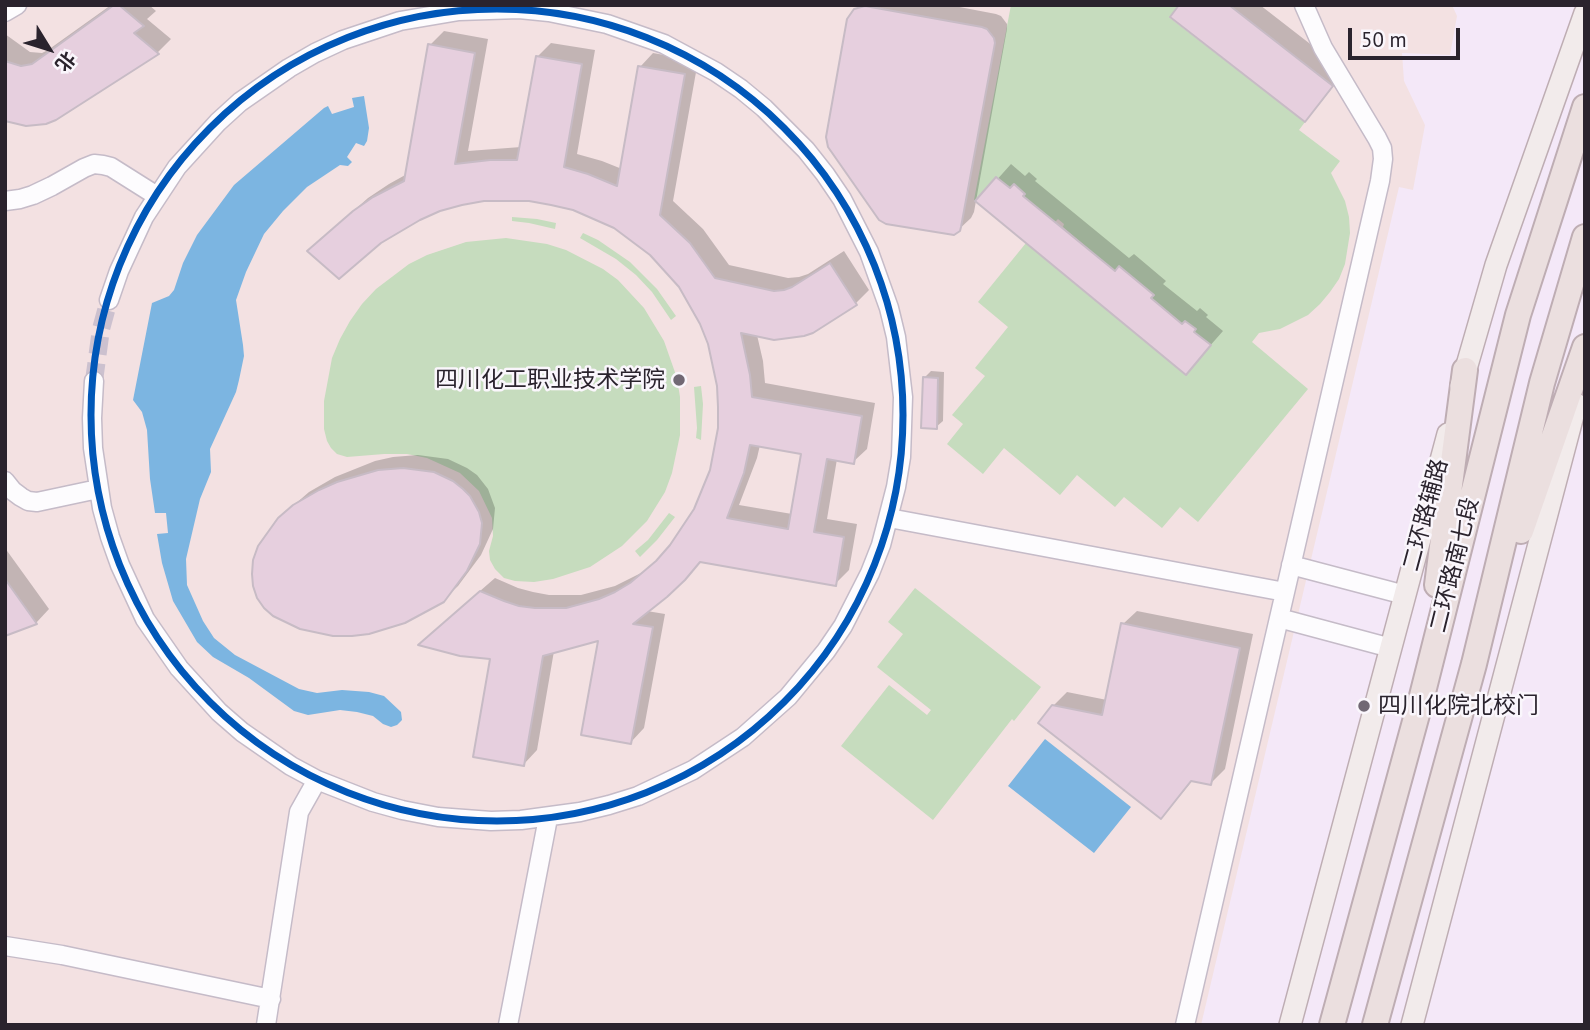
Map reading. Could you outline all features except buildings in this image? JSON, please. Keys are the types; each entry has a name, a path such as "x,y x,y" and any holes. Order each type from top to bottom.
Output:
{"highway":[{"name":"二环路南七段","path":"1332,1025 1422,696 1518,315 1585,107"},
{"name":"二环路南七段","path":"1375,1025 1474,664 1542,383 1585,237"},
{"path":"1474,664 1585,347"},
{"path":"1422,696 1465,370"}],"main road":[{"path":"1571,53 1578,5"},
{"name":"二环路辅路","path":"1290,1025 1465,370 1496,265 1585,13"},
{"path":"1412,1025 1585,370"}],"street":[{"path":"5,12 17,5"},
{"path":"1185,1025 1383,159 1377,138 1323,48 1304,5"},
{"path":"94,380 93,449 98,489 110,537 145,619 179,668 198,691 242,732 266,750 317,780 373,802 431,816 491,821 548,818 580,812 609,805 666,784 718,755 788,698 843,626 870,573 889,518 896,487 903,427 896,337 889,308 869,252 825,174 793,136 764,108 716,72 636,33 578,17 491,7 419,17 371,30 289,68 256,90 218,122 177,167 157,196 131,244 109,300"},
{"path":"5,201 33,195 94,164 111,167 157,196"},
{"path":"5,481 21,497 37,502 98,489"},
{"path":"889,518 1285,592"},
{"path":"1291,565 1405,595"},
{"path":"1279,618 1391,648"},
{"path":"266,1025 299,812 317,780"},
{"path":"508,1025 548,818"},
{"path":"5,946 62,955 271,999"}],"shaded area":[{"name":"四川化工职业技术学院","path":"5,5 1452,5 1457,16 1450,55 1402,53 1404,81 1425,125 1413,190 1399,187 1201,1025 5,1025"}],"green space":[{"path":"1011,5 1179,5 1170,18 1305,122 1299,130 1340,161 1331,173 1345,201 1350,233 1345,264 1339,279 1308,315 1280,329 1259,333 1252,342 1308,389 1198,522 1180,507 1162,528 1124,497 1115,507 1077,475 1060,495 1004,448 983,474 947,444 963,424 952,415 985,376 975,368 1008,327 978,302 1026,243 1186,375 1210,346 1194,332 1196,329 1185,321 1176,332 1161,320 1167,312 1151,298 1153,295 1119,266 1115,271 1063,227 1064,224 1058,219 1055,222 1015,206 1025,194 1014,184 1010,188 996,177 974,200"},
{"path":"512,217 556,223 555,229 512,221"},
{"path":"583,233 630,262 657,289 676,316 671,320 652,292 636,275 616,259 580,238"},
{"path":"506,238 547,244 566,250 618,280 644,308 664,341 677,378 680,397 680,435 672,473 665,492 647,521 622,546 590,567 534,582 504,578 495,569 489,551 493,536 492,518 479,491 460,473 427,458 407,454 347,457 337,454 327,441 324,429 324,401 332,358 350,321 376,289 409,264 427,255 466,242"},
{"path":"701,386 701,440 696,438 694,387"},
{"path":"669,513 675,517 640,557 635,551 648,540"},
{"path":"915,588 1041,687 1014,721 1012,719 933,820 841,746 889,685 927,715 931,710 877,667 903,634 888,622"}],"water":[{"path":"364,96 369,128 364,146 356,143 347,157 352,162 348,166 340,165 307,187 283,211 264,234 246,272 236,300 244,356 236,392 210,449 211,472 200,499 186,559 187,585 214,638 235,655 299,689 317,693 342,690 369,692 384,696 401,712 402,720 391,727 373,716 357,712 340,710 308,715 294,711 249,678 213,657 197,642 173,601 162,563 157,534 168,533 166,513 155,513 147,430 142,412 133,400 152,303 169,296 174,290 183,263 197,235 234,185 324,108 328,106 332,114 354,107 352,98"},
{"path":"1045,739 1131,807 1094,853 1008,786"}],"tunnel":[{"path":"94,381 101,329 109,300"}],"cycle path":[{"path":"497,9 576,17 652,40 688,57 722,78 754,101 784,128 811,158 834,190 855,224 872,260 895,336 903,415 895,494 872,570 855,606 834,640 811,672 784,702 754,729 722,752 688,773 652,790 576,813 497,821 418,813 342,790 306,773 272,752 240,729 210,702 183,672 160,640 139,606 122,570 99,494 91,415 99,336 122,260 139,224 160,190 183,158 210,128 240,101 272,78 306,57 342,40 418,17 497,9"}],"place":[{"name":"四川化工职业技术学院","path":"679,380"},
{"name":"四川化院北校门","path":"1364,706"}]}
